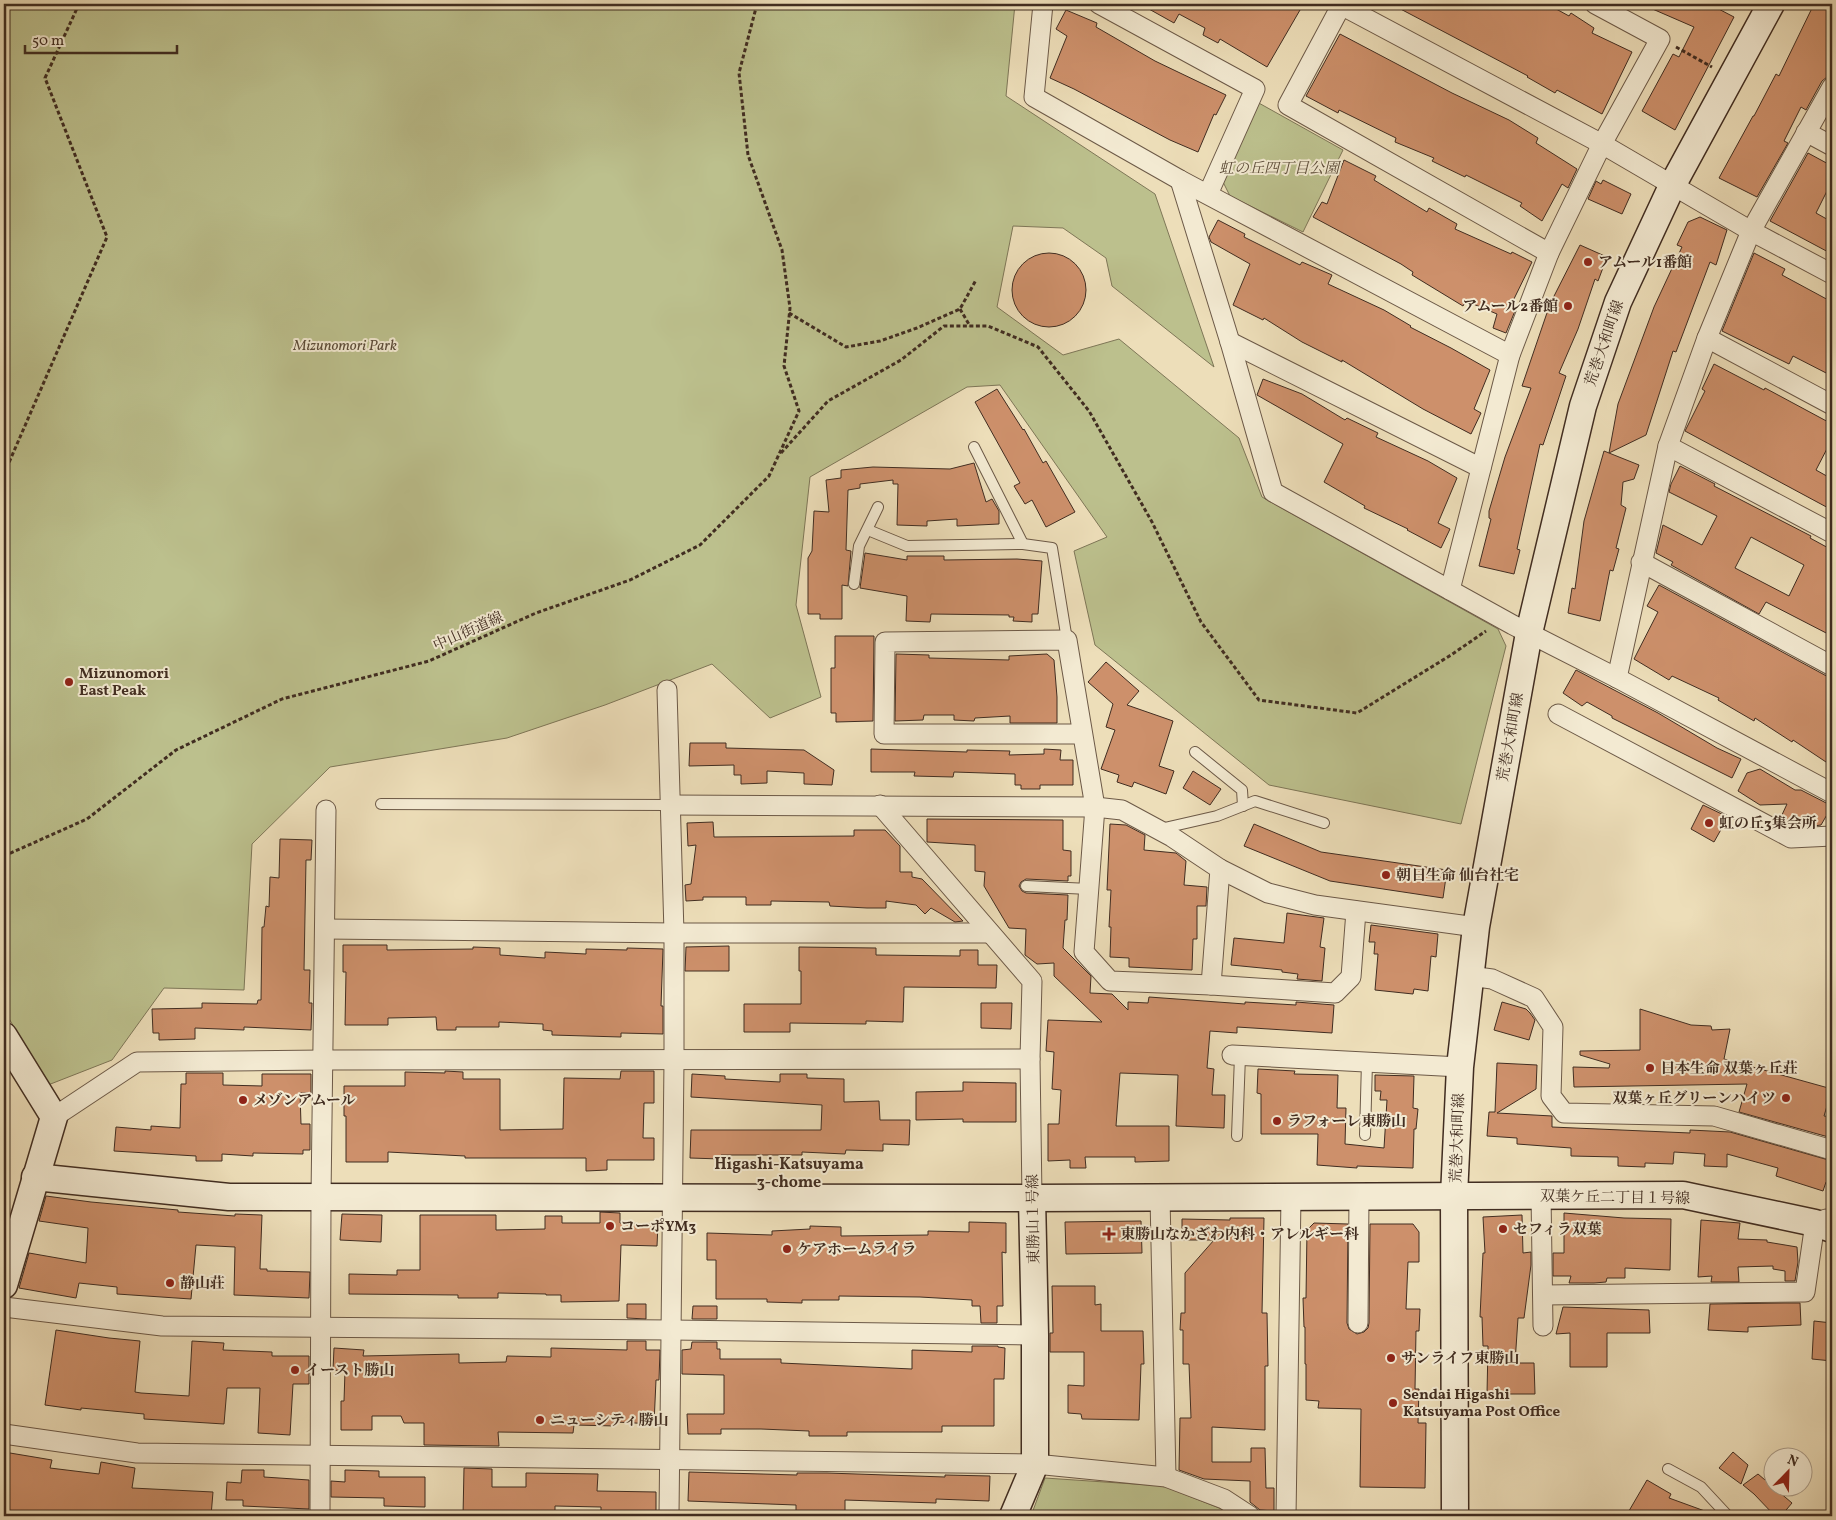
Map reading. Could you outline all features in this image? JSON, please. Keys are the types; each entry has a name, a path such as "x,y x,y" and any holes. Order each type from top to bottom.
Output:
{"street":[{"path":"1044,4 1034,97 1180,180 1510,355"},
{"path":"1099,4 1255,89 1208,194"},
{"path":"1549,253 1288,105 1341,4 1602,144 1751,231 1832,274"},
{"path":"1450,590 1510,355 1549,253 1602,144 1660,39 1595,4"},
{"name":"荒巻大和町線","path":"1455,1516 1454,1196 1460,1067 1476,927 1529,634 1583,406 1618,302 1672,186 1771,4"},
{"path":"1617,678 1668,446 1708,338 1751,231 1832,86"},
{"path":"1806,132 1832,146"},
{"path":"1180,180 1230,342 1273,492 1529,634 1617,678 1832,793"},
{"path":"1708,338 1832,405"},
{"path":"1230,342 1481,468"},
{"path":"1668,446 1832,533"},
{"path":"1641,562 1832,666"},
{"path":"1082,734 884,734 885,642 1067,640 1095,807 1084,952 1110,981 1335,993 1350,977 1356,911"},
{"path":"668,690 674,933 674,1198 669,1516"},
{"path":"1558,714 1791,838 1832,836"},
{"path":"670,805 1095,807 1122,810 1172,837 1220,870 1268,893 1315,905 1476,927"},
{"name":"東勝山１号線","path":"880,805 1032,981 1030,1060 1035,1335 1034,1464 1013,1516"},
{"path":"320,1516 321,1197 326,810"},
{"path":"1211,985 1220,870"},
{"path":"325,929 674,933 990,933"},
{"path":"1470,976 1492,979 1534,998 1552,1027 1551,1096 1564,1113 1714,1116 1832,1150"},
{"path":"4,1036 54,1117"},
{"path":"1236,1055 1460,1067"},
{"path":"4,1285 54,1117 138,1062 323,1060 1030,1060"},
{"name":"双葉ケ丘二丁目１号線","path":"35,1177 230,1197 1032,1198 1683,1194 1826,1223"},
{"path":"1286,1516 1291,1196"},
{"path":"1358,1323 1359,1196"},
{"path":"1541,1196 1543,1326"},
{"path":"1160,1197 1166,1477"},
{"path":"1542,1295 1805,1292 1826,1223"},
{"path":"4,1307 162,1326 1035,1335"},
{"path":"4,1434 137,1453 1034,1464 1166,1477 1224,1499 1250,1516"}],"lane":[{"path":"974,447 1023,544"},
{"path":"854,584 859,546 878,507"},
{"path":"868,530 907,546 1023,544 1052,548 1067,640"},
{"path":"1195,752 1242,790 1243,806"},
{"path":"1158,830 1216,816 1255,801 1324,823"},
{"path":"380,804 670,805"},
{"path":"1026,886 1089,889"},
{"path":"1236,1055 1237,1136"},
{"path":"1366,1135 1367,1062"},
{"path":"1668,1468 1701,1487 1728,1516"}],"path":[{"path":"4,474 107,237 45,78 78,4"},
{"name":"中山街道線","path":"4,856 87,819 176,750 282,699 429,661 536,613 630,580 700,546 769,476 799,411 784,366 790,308 782,250 748,155 747,146 740,73 757,4"},
{"path":"1660,39 1716,70"},
{"path":"789,314 846,347 880,341 918,328 960,309 976,280"},
{"path":"960,309 970,326"},
{"path":"778,456 828,401 902,360 944,326 988,326 1038,348 1089,411 1152,522 1201,622 1259,700 1357,713 1450,656 1503,619"}],"green space":[{"name":"Mizunomori Park","path":"4,4 1015,4 1006,96 1155,194 1214,367 1112,286 1106,258 1063,228 1013,226 997,307 1063,355 1119,339 1239,438 1262,497 1498,629 1506,646 1461,824 1269,785 1095,645 1074,551 1107,537 1000,385 967,387 810,477 796,605 821,697 770,718 712,664 605,705 507,738 330,767 252,844 244,990 164,988 112,1060 48,1085 4,1010"},
{"name":"虹の丘四丁目公園","path":"1257,102 1343,150 1303,232 1230,196 1221,178"},
{"path":"1045,1478 1164,1486 1229,1512 1234,1516 1031,1516"}],"building":[{"path":"1140,4 1290,4 1300,10 1267,67 1220,39 1218,43 1203,35 1205,28 1179,14 1174,23"},
{"path":"1391,4 1547,4 1569,16 1571,13 1594,28 1592,33 1632,52 1602,114 1557,90 1555,93 1528,76"},
{"path":"1641,4 1709,4 1734,17 1675,130 1642,111 1673,54 1679,57 1694,27"},
{"path":"1814,4 1832,4 1832,76 1822,81 1806,110 1801,107 1784,141 1788,143 1757,197 1719,178 1776,74 1779,76"},
{"path":"1066,10 1097,23 1096,27 1155,61 1226,95 1216,115 1214,114 1198,152 1170,140 1050,78 1067,36 1056,29"},
{"path":"1340,34 1452,93 1509,120 1538,138 1536,143 1577,169 1568,188 1562,184 1542,221 1520,206 1522,203 1466,175 1465,177 1432,161 1434,158 1395,142 1396,138 1339,110 1338,113 1306,96"},
{"path":"1808,153 1832,166 1832,181 1816,213 1832,222 1832,254 1770,221"},
{"path":"1344,160 1376,176 1374,180 1427,212 1429,208 1457,224 1455,229 1532,262 1512,303 1517,306 1506,333 1493,328 1497,314 1466,301 1463,306 1412,275 1413,272 1401,264 1313,217 1322,202 1327,204"},
{"path":"1603,180 1631,194 1622,214 1588,199 1596,181 1601,184"},
{"path":"1700,217 1727,230 1716,265 1710,262 1676,352 1673,351 1646,435 1609,453 1618,404 1654,307 1682,247 1677,245 1688,222"},
{"path":"1218,220 1245,234 1244,237 1300,265 1302,262 1332,275 1328,284 1384,310 1410,327 1490,370 1474,409 1481,413 1471,434 1423,409 1342,360 1342,362 1302,342 1264,318 1263,320 1233,305 1250,264 1211,242 1209,237"},
{"path":"1580,245 1607,257 1598,281 1595,279 1578,329 1559,373 1566,376 1543,445 1540,444 1517,549 1520,550 1514,574 1479,566 1491,519 1489,518 1489,511 1505,457 1531,388 1522,386 1550,304"},
{"path":"1049,253 1063,256 1075,264 1083,276 1086,290 1083,304 1075,316 1063,324 1049,327 1035,324 1023,316 1015,304 1012,290 1015,276 1023,264 1035,256"},
{"path":"1754,253 1785,269 1782,275 1832,302 1832,376 1793,356 1789,364 1722,331"},
{"path":"1714,364 1764,390 1765,388 1832,424 1832,439 1816,470 1832,479 1832,510 1685,431 1705,391 1702,389"},
{"path":"1263,379 1302,394 1345,420 1347,418 1378,433 1376,437 1428,461 1457,478 1438,523 1450,529 1441,548 1408,529 1364,508 1365,506 1324,482 1343,444 1257,395"},
{"path":"997,389 1024,429 1043,463 1046,461 1075,512 1046,527 1032,500 1025,504 1014,486 1020,483 975,402"},
{"path":"1604,451 1639,465 1634,479 1623,482 1621,505 1626,508 1616,548 1619,549 1613,571 1610,570 1600,621 1568,613 1572,588 1575,589 1584,521"},
{"path":"974,463 986,502 992,499 999,511 999,524 957,526 957,519 927,521 927,526 897,525 898,484 893,484 893,480 860,484 860,488 848,490 846,550 851,551 848,586 842,585 842,619 820,619 820,614 808,614 808,558 812,551 814,511 829,512 826,480 841,478 841,470 873,467 950,469"},
{"path":"1680,466 1715,484 1714,486 1811,536 1810,538 1832,550 1832,636 1766,602 1759,614 1671,565 1673,562 1656,553 1663,525 1702,545 1717,516 1669,492","holes":["1751,537 1804,565 1789,596 1735,568"]},
{"path":"865,553 907,560 907,556 944,556 944,560 1017,559 1042,561 1038,614 1032,614 1032,622 1013,621 1014,617 1009,617 1009,615 931,614 930,622 906,621 907,596 860,588"},
{"path":"1659,585 1832,679 1832,766 1755,718 1754,721 1718,700 1719,698 1672,676 1669,680 1634,659 1658,612 1647,606"},
{"path":"835,636 874,636 873,721 836,722 836,713 831,713 831,668 835,668"},
{"path":"896,654 929,655 929,658 1009,660 1009,656 1047,654 1054,660 1057,723 1010,723 1010,716 975,718 974,721 954,720 954,715 924,715 923,720 895,721"},
{"path":"1106,662 1139,691 1127,705 1173,721 1159,766 1174,771 1166,794 1134,782 1132,787 1117,782 1119,775 1101,769 1115,730 1106,727 1113,704 1088,682"},
{"path":"1576,670 1658,713 1717,748 1741,759 1732,778 1612,718 1612,716 1587,702 1582,706 1563,693"},
{"path":"690,743 726,743 726,748 804,750 834,770 832,785 804,784 804,773 767,771 767,783 741,784 741,775 734,775 734,765 689,766"},
{"path":"871,749 967,752 967,750 1010,751 1009,755 1044,754 1044,749 1061,750 1060,760 1073,760 1073,785 1040,785 1040,789 1021,789 1021,785 1015,785 1015,774 954,772 953,777 914,776 915,772 871,772"},
{"path":"1760,769 1795,790 1801,790 1832,806 1821,825 1814,826 1801,818 1797,825 1781,817 1787,804 1760,805 1738,791 1747,773"},
{"path":"1193,771 1221,789 1210,805 1183,788"},
{"name":"虹の丘3集会所","path":"1703,805 1728,817 1714,842 1691,829"},
{"path":"927,819 1063,820 1063,850 1071,851 1071,876 1068,876 1068,881 1026,879 1019,886 1026,893 1068,895 1063,948 1091,976 1090,993 1112,994 1128,1010 1128,1002 1148,1003 1149,997 1245,1004 1245,1002 1296,1005 1296,1002 1334,1005 1332,1033 1237,1027 1237,1033 1210,1031 1207,1068 1214,1069 1212,1095 1225,1095 1224,1128 1176,1126 1178,1075 1120,1073 1116,1126 1169,1126 1169,1161 1135,1162 1135,1157 1085,1157 1086,1168 1070,1168 1070,1160 1048,1161 1048,1124 1059,1124 1061,1090 1052,1089 1054,1052 1046,1051 1048,1020 1102,1022 1054,976 1054,963 1037,964 1025,955 1026,929 1009,928 984,886 985,872 975,871 975,845 927,842"},
{"path":"713,822 714,837 854,836 854,830 885,830 900,846 900,872 912,872 912,877 922,879 963,921 955,922 931,908 925,914 916,905 886,901 886,908 867,908 830,906 829,902 771,901 771,905 746,905 746,897 703,897 703,900 686,901 685,885 691,884 696,845 688,846 687,823"},
{"path":"1110,824 1126,825 1145,835 1144,850 1176,853 1186,861 1184,885 1207,887 1206,906 1197,906 1197,939 1193,939 1192,970 1129,967 1129,958 1110,957 1111,890 1107,890"},
{"name":"朝日生命 仙台社宅","path":"1254,824 1321,852 1447,870 1443,898 1330,881 1244,846"},
{"path":"280,839 312,840 311,860 306,860 304,970 310,970 309,1003 312,1003 311,1030 244,1027 244,1030 195,1028 195,1039 159,1040 159,1033 153,1033 152,1009 202,1008 202,1003 257,1004 258,1000 261,1000 262,927 264,927 266,906 269,907 270,877 279,878"},
{"path":"1287,913 1324,918 1320,947 1325,948 1322,981 1297,979 1298,974 1282,972 1282,970 1231,965 1234,938 1284,943"},
{"path":"1371,925 1438,934 1436,957 1431,956 1428,991 1414,989 1413,994 1375,990 1378,954 1374,954 1375,942 1369,942"},
{"path":"343,945 387,945 387,950 500,948 500,955 545,958 545,952 586,954 586,949 663,949 661,1006 663,1006 663,1034 621,1033 621,1037 552,1035 552,1031 543,1030 543,1024 499,1022 499,1027 456,1027 456,1030 437,1030 436,1017 388,1018 388,1025 345,1025 346,972 343,972"},
{"path":"729,946 729,971 685,971 686,947"},
{"path":"799,947 876,948 876,955 960,956 960,950 978,950 978,965 997,965 996,988 904,987 903,1022 866,1021 866,1024 790,1023 790,1032 744,1032 744,1004 801,1004"},
{"path":"1502,1002 1526,1009 1535,1020 1529,1040 1494,1030"},
{"path":"981,1003 1012,1003 1011,1029 981,1028"},
{"path":"1640,1009 1691,1025 1711,1026 1712,1030 1730,1029 1724,1059 1832,1089 1824,1116 1832,1117 1832,1138 1739,1112 1747,1084 1574,1087 1573,1067 1609,1068 1610,1064 1580,1055 1580,1051 1640,1050"},
{"path":"1497,1063 1537,1065 1536,1089 1497,1113 1552,1116 1552,1127 1690,1133 1690,1130 1730,1132 1832,1161 1832,1184 1826,1182 1823,1191 1776,1176 1778,1168 1727,1154 1727,1167 1704,1166 1705,1154 1674,1152 1673,1164 1645,1163 1645,1167 1618,1166 1618,1157 1571,1156 1571,1148 1517,1144 1517,1138 1487,1136 1489,1112 1495,1112"},
{"path":"1258,1069 1295,1071 1294,1074 1338,1075 1337,1108 1346,1108 1345,1144 1384,1148 1387,1100 1380,1100 1381,1091 1375,1091 1375,1075 1414,1076 1413,1108 1418,1109 1416,1129 1414,1129 1413,1168 1357,1166 1357,1168 1317,1165 1318,1134 1261,1134 1261,1094 1257,1093"},
{"path":"445,1071 463,1072 463,1079 500,1079 500,1130 563,1129 564,1078 620,1079 621,1071 654,1071 654,1103 644,1103 643,1138 654,1138 654,1160 607,1160 607,1170 586,1171 586,1158 465,1158 465,1156 388,1152 388,1162 346,1162 344,1086 405,1086 405,1072 445,1073"},
{"path":"186,1073 223,1073 223,1085 262,1086 262,1074 311,1074 311,1093 300,1093 301,1124 310,1124 310,1150 303,1150 303,1154 253,1153 253,1156 222,1154 222,1161 196,1161 196,1156 114,1151 116,1127 151,1130 151,1126 180,1128 181,1084 186,1084"},
{"path":"692,1074 725,1076 725,1079 780,1082 780,1074 807,1074 807,1078 844,1079 844,1102 879,1101 880,1120 910,1120 909,1145 883,1144 883,1151 846,1150 845,1154 802,1152 802,1155 721,1155 721,1159 690,1158 691,1130 821,1130 822,1105 691,1097"},
{"path":"963,1082 1016,1083 1016,1122 963,1122 963,1119 916,1120 916,1092 963,1091"},
{"path":"46,1196 178,1210 178,1212 235,1216 235,1214 262,1215 260,1269 267,1269 267,1271 310,1272 309,1298 234,1295 235,1247 196,1245 191,1299 117,1294 117,1287 79,1283 76,1298 19,1288 29,1253 86,1263 88,1228 39,1221"},
{"path":"600,1212 620,1213 620,1223 658,1224 657,1246 621,1245 619,1301 561,1302 561,1295 546,1294 498,1293 498,1298 458,1298 458,1295 349,1294 349,1274 397,1275 397,1270 420,1270 420,1215 496,1215 496,1230 545,1229 545,1216 562,1216 562,1223 600,1223"},
{"path":"1564,1213 1624,1218 1671,1219 1670,1270 1625,1268 1625,1278 1607,1278 1606,1282 1594,1283 1569,1283 1571,1276 1553,1276 1553,1253 1564,1253"},
{"path":"342,1214 382,1215 381,1242 340,1240"},
{"path":"1522,1215 1523,1253 1531,1252 1531,1265 1524,1318 1518,1318 1515,1363 1534,1363 1535,1394 1487,1394 1488,1346 1483,1346 1482,1317 1480,1317 1483,1253 1485,1253 1483,1217"},
{"path":"1230,1218 1264,1218 1262,1313 1267,1313 1268,1366 1265,1366 1265,1430 1212,1427 1212,1462 1251,1462 1251,1448 1265,1448 1266,1488 1274,1488 1274,1511 1260,1510 1250,1502 1250,1481 1204,1479 1179,1470 1180,1418 1191,1418 1189,1364 1183,1364 1183,1330 1180,1330 1181,1313 1185,1313 1185,1273 1214,1240 1182,1240 1182,1219 1230,1220"},
{"path":"1701,1220 1740,1223 1738,1239 1767,1240 1767,1242 1797,1247 1798,1262 1795,1281 1785,1281 1785,1271 1773,1269 1773,1266 1738,1267 1739,1282 1711,1282 1712,1276 1698,1277"},
{"path":"1141,1221 1142,1253 1066,1254 1065,1222"},
{"path":"969,1222 1006,1223 1006,1253 1002,1252 1003,1306 997,1306 997,1323 981,1323 980,1306 972,1306 972,1300 839,1296 839,1300 802,1300 802,1303 767,1302 767,1299 716,1299 716,1260 707,1260 707,1233 772,1235 772,1231 810,1229 810,1226 841,1227 841,1236 928,1235 928,1231 969,1232"},
{"path":"1314,1223 1348,1224 1347,1323 1349,1329 1357,1334 1364,1332 1368,1328 1369,1323 1370,1224 1413,1224 1419,1232 1419,1262 1408,1262 1406,1309 1420,1309 1419,1331 1416,1331 1415,1389 1419,1389 1418,1423 1426,1423 1425,1488 1360,1487 1361,1409 1318,1408 1319,1401 1306,1400 1303,1298 1306,1298 1307,1230"},
{"path":"1052,1286 1095,1286 1095,1305 1101,1304 1101,1331 1143,1331 1144,1364 1141,1364 1139,1420 1082,1419 1081,1414 1068,1413 1068,1385 1084,1386 1084,1352 1050,1352 1050,1333 1053,1333"},
{"path":"1800,1303 1801,1325 1748,1327 1748,1332 1708,1330 1710,1304"},
{"path":"627,1304 646,1304 646,1319 627,1318"},
{"path":"693,1306 717,1306 717,1319 692,1319"},
{"path":"1563,1307 1649,1310 1650,1333 1607,1333 1607,1367 1570,1367 1570,1333 1556,1334"},
{"path":"1814,1321 1832,1323 1832,1361 1812,1359"},
{"path":"56,1330 140,1341 135,1392 189,1396 192,1341 224,1343 223,1350 272,1352 272,1356 309,1356 309,1384 293,1384 290,1435 258,1433 260,1388 227,1388 224,1424 144,1419 144,1414 81,1408 81,1410 45,1405"},
{"path":"627,1341 646,1341 646,1350 660,1350 659,1380 656,1380 654,1424 616,1422 616,1426 574,1425 573,1433 498,1432 499,1446 424,1445 424,1423 404,1423 401,1416 372,1416 372,1430 341,1430 341,1401 344,1401 345,1371 333,1370 334,1348 364,1350 363,1356 459,1354 459,1363 506,1362 507,1356 551,1357 551,1348 627,1350"},
{"path":"692,1342 717,1342 717,1349 720,1349 720,1359 781,1359 781,1363 912,1369 912,1350 972,1352 972,1346 998,1346 1005,1348 1004,1379 994,1379 994,1426 942,1426 942,1432 847,1432 847,1436 809,1436 809,1431 761,1429 721,1429 721,1434 688,1434 687,1414 724,1414 724,1375 682,1374 682,1350 691,1349"},
{"path":"4,1452 52,1460 50,1468 99,1474 101,1462 135,1468 132,1488 213,1492 211,1516 4,1516"},
{"path":"1733,1452 1748,1465 1741,1484 1719,1468"},
{"path":"464,1468 492,1469 492,1487 526,1487 526,1473 598,1474 597,1491 656,1492 656,1515 601,1514 601,1507 555,1506 555,1512 491,1511 491,1516 463,1516"},
{"path":"242,1470 264,1470 264,1477 309,1480 309,1509 243,1506 243,1500 226,1500 227,1482 241,1483"},
{"path":"345,1470 379,1471 379,1477 425,1477 425,1507 384,1506 384,1498 331,1497 331,1481 345,1482"},
{"path":"689,1472 797,1475 797,1473 827,1473 945,1477 945,1475 990,1476 989,1501 936,1499 936,1503 845,1500 845,1511 796,1511 796,1505 688,1501"},
{"path":"1758,1474 1764,1479 1764,1498 1786,1498 1792,1503 1781,1516 1775,1516 1743,1485"},
{"path":"1647,1480 1671,1494 1669,1498 1713,1514 1713,1516 1626,1516"}],"place":[{"name":"アムール1番館","path":"1588,262"},
{"name":"アムール2番館","path":"1568,306"},
{"name":"Mizunomori East Peak","path":"69,682"},
{"name":"虹の丘3集会所","path":"1709,823"},
{"name":"朝日生命 仙台社宅","path":"1386,875"},
{"name":"日本生命 双葉ヶ丘荘","path":"1650,1068"},
{"name":"双葉ヶ丘グリーンハイツ","path":"1786,1098"},
{"name":"メゾンアムール","path":"243,1100"},
{"name":"ラフォーレ東勝山","path":"1277,1121"},
{"name":"コーポYM3","path":"610,1226"},
{"name":"セフィラ双葉","path":"1503,1229"},
{"name":"東勝山なかざわ内科・アレルギー科","path":"1109,1234"},
{"name":"ケアホームライラ","path":"787,1249"},
{"name":"静山荘","path":"170,1283"},
{"name":"サンライフ東勝山","path":"1391,1358"},
{"name":"イースト勝山","path":"295,1370"},
{"name":"Sendai Higashi Katsuyama Post Office","path":"1393,1403"},
{"name":"ニューシティ勝山","path":"540,1420"}],"district":[{"name":"Higashi-Katsuyama 3-chome","path":"789,1172"}]}
